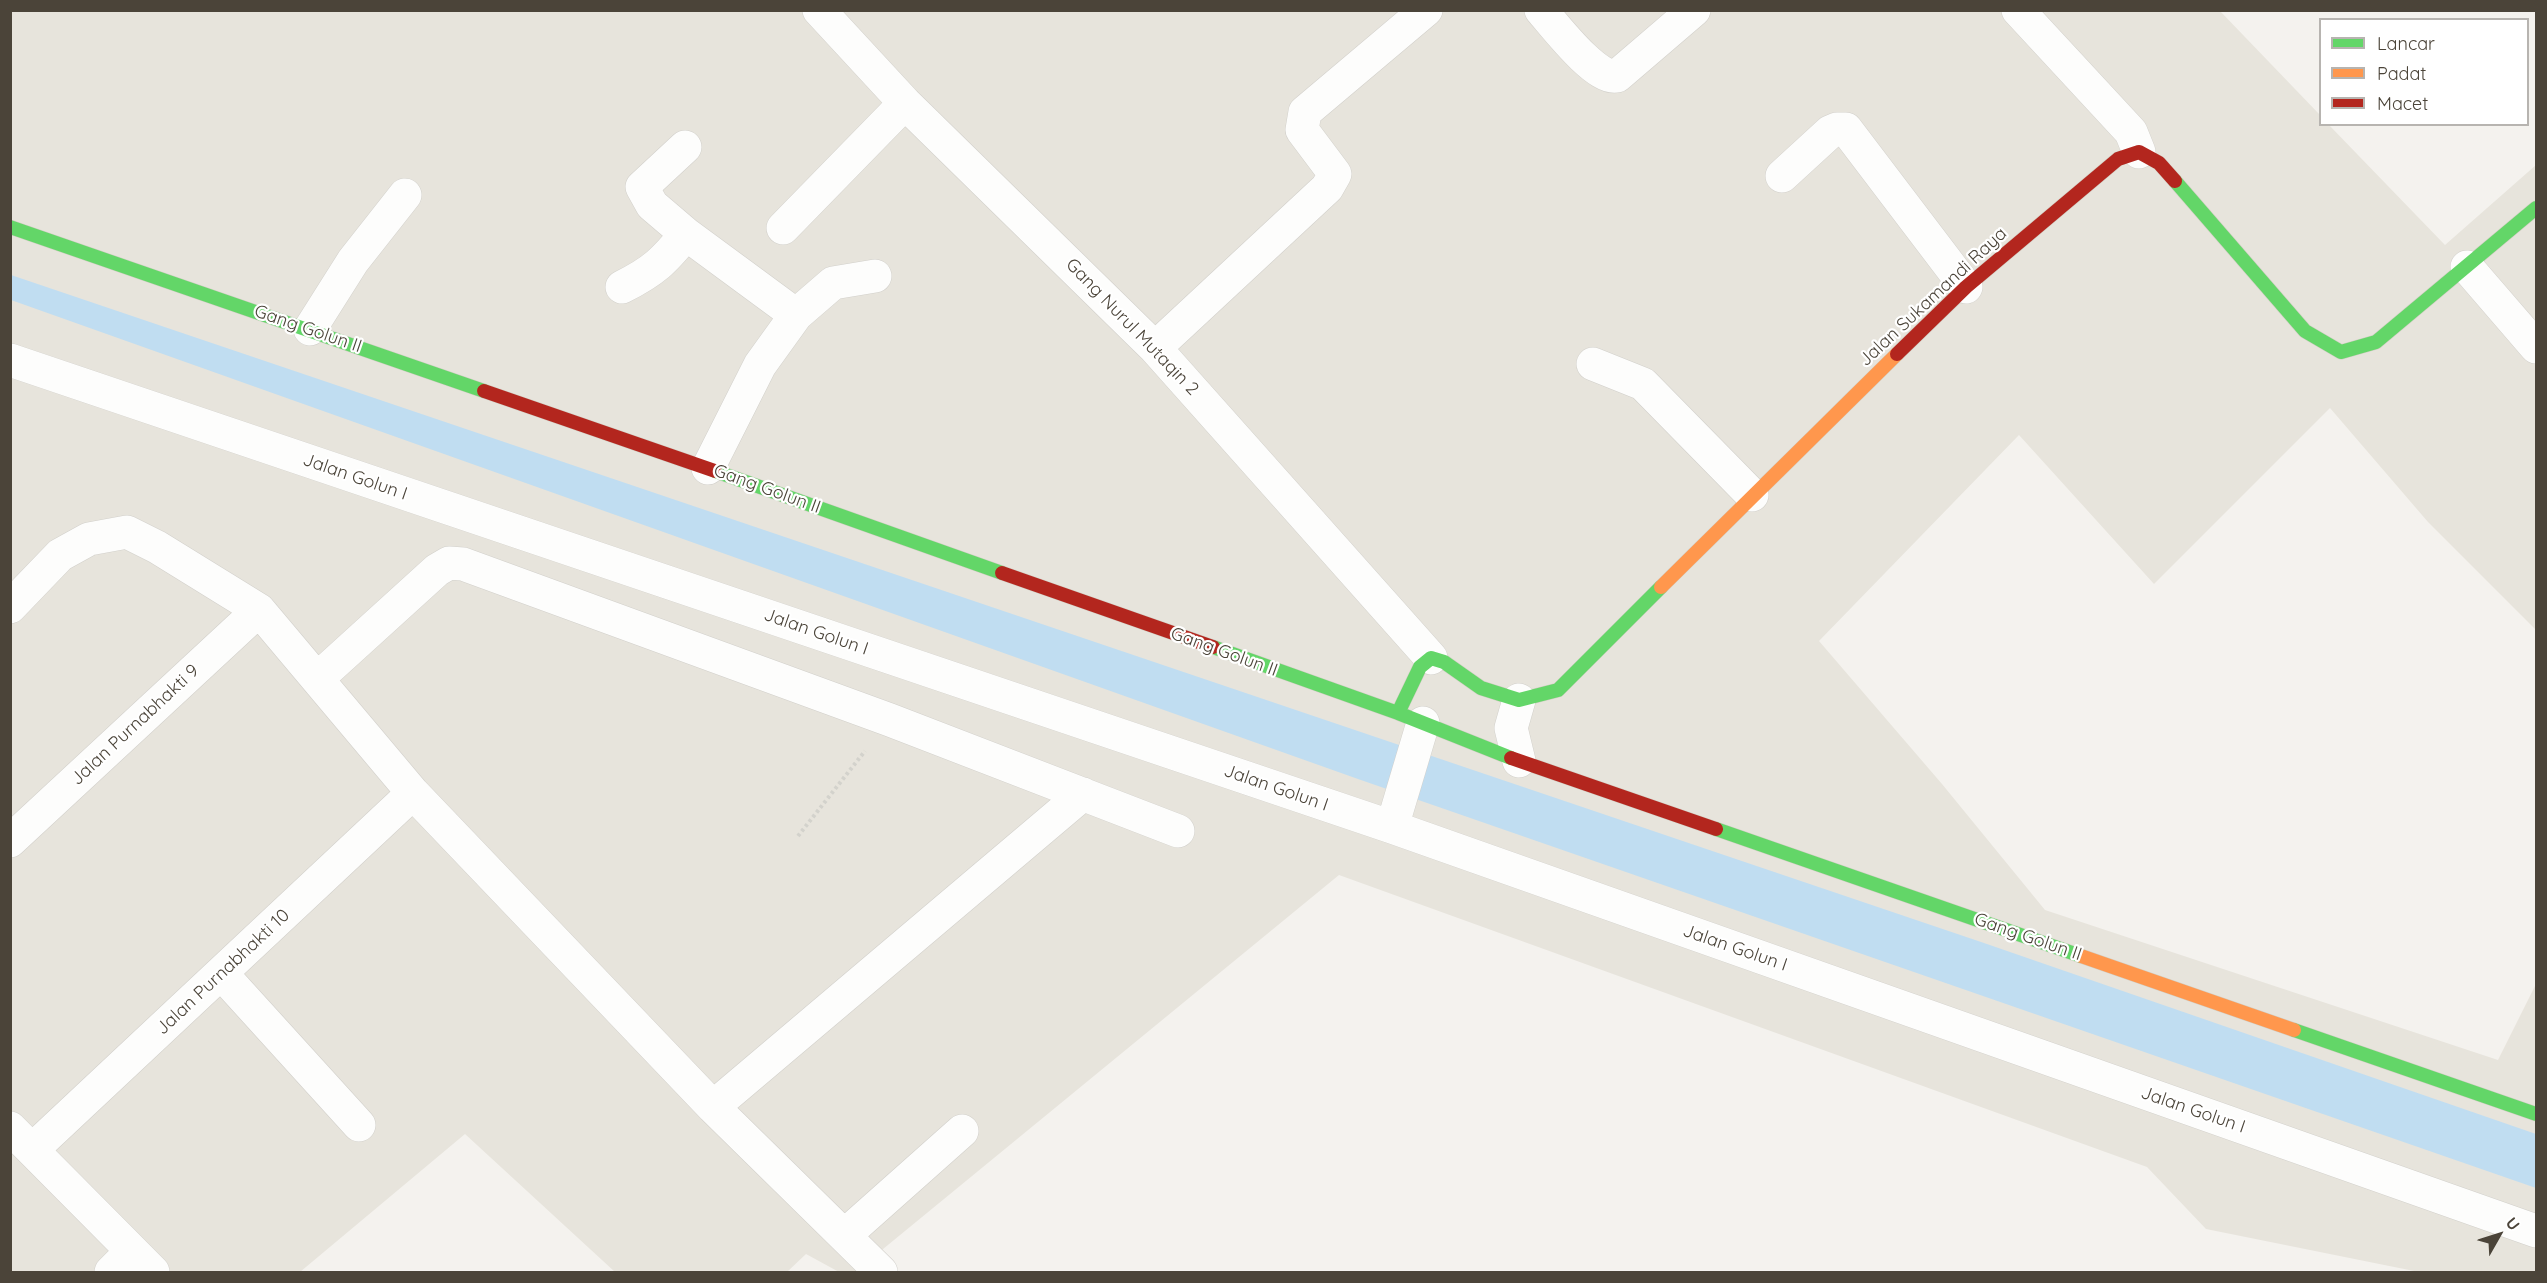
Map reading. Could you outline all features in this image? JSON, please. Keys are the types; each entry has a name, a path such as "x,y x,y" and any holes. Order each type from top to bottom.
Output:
{"street":[{"name":"Gang Nurul Mutaqin 2","path":"819,10 905,103 1155,348 1431,658"},
{"path":"1155,348 1327,188 1335,174 1302,130 1305,112 1426,10"},
{"path":"1541,10 1592,65 1603,75 1611,77 1617,76 1694,10"},
{"path":"2018,10 2131,132 2139,152 2159,163 2305,332 2341,352 2376,342 2536,208"},
{"path":"783,228 905,103"},
{"path":"1782,176 1830,132 1846,129 1966,286"},
{"path":"685,147 642,187 652,205 686,234 796,315"},
{"name":"Jalan Sukamandi Raya","path":"1519,700 1558,690 1752,495 1966,286 2118,159 2139,152"},
{"path":"310,329 353,261 405,195"},
{"name":"Gang Golun II","path":"10,227 708,468 1412,729 1519,760 2536,1114"},
{"path":"622,287 648,274 663,262 686,234"},
{"path":"2467,267 2536,347"},
{"path":"708,468 760,365 796,315 833,283 875,276"},
{"name":"Jalan Golun I","path":"10,360 1395,820 2536,1231"},
{"path":"1593,364 1643,384 1752,495"},
{"path":"10,607 60,555 89,539 127,532 157,547 259,610 413,793 713,1107 881,1272"},
{"path":"317,679 437,570 449,563 463,564 890,720 1179,831"},
{"name":"Jalan Purnabhakti 9","path":"10,841 259,610"},
{"path":"1395,820 1412,729 1420,667 1431,658 1444,662 1481,688 1519,700 1511,728 1519,760"},
{"name":"Jalan Purnabhakti 10","path":"21,1139 221,973 413,793"},
{"path":"713,1107 1083,795"},
{"path":"221,973 359,1125"},
{"path":"844,1235 962,1131"},
{"path":"21,1139 132,1265"}],"path":[{"path":"798,836 890,720"}],"shaded area":[{"path":"10,11 2220,11 2319,114 2319,126 2330,126 2445,245 2536,165 2536,630 2428,522 2330,408 2154,584 2019,435 1819,641 1942,784 2045,910 2498,1060 2536,984 2536,1272 2419,1272 2206,1229 2147,1167 1339,875 855,1272 839,1272 806,1254 787,1272 615,1272 465,1134 300,1272 11,1272"}],"water":[{"path":"11,275 1984,943 2536,1134 2536,1188 1358,779 11,300"}],"traffic: fast":[{"path":"2175,181 2305,331 2341,352 2376,342 2536,208"},
{"path":"10,227 484,391"},
{"path":"715,471 1002,573"},
{"path":"1398,713 1420,667 1431,658 1444,662 1481,688 1519,700 1558,690 1661,587"},
{"path":"1213,647 1398,713 1511,758"},
{"path":"1716,829 2081,956"},
{"path":"2294,1030 2536,1114"}],"traffic: slow":[{"path":"1661,587 1897,354"},
{"path":"2081,956 2294,1030"}],"traffic: jam":[{"path":"1897,354 1966,287 2118,159 2139,152 2159,163 2175,181"},
{"path":"484,391 715,471"},
{"path":"1002,573 1213,647"},
{"path":"1511,758 1716,829"}]}
